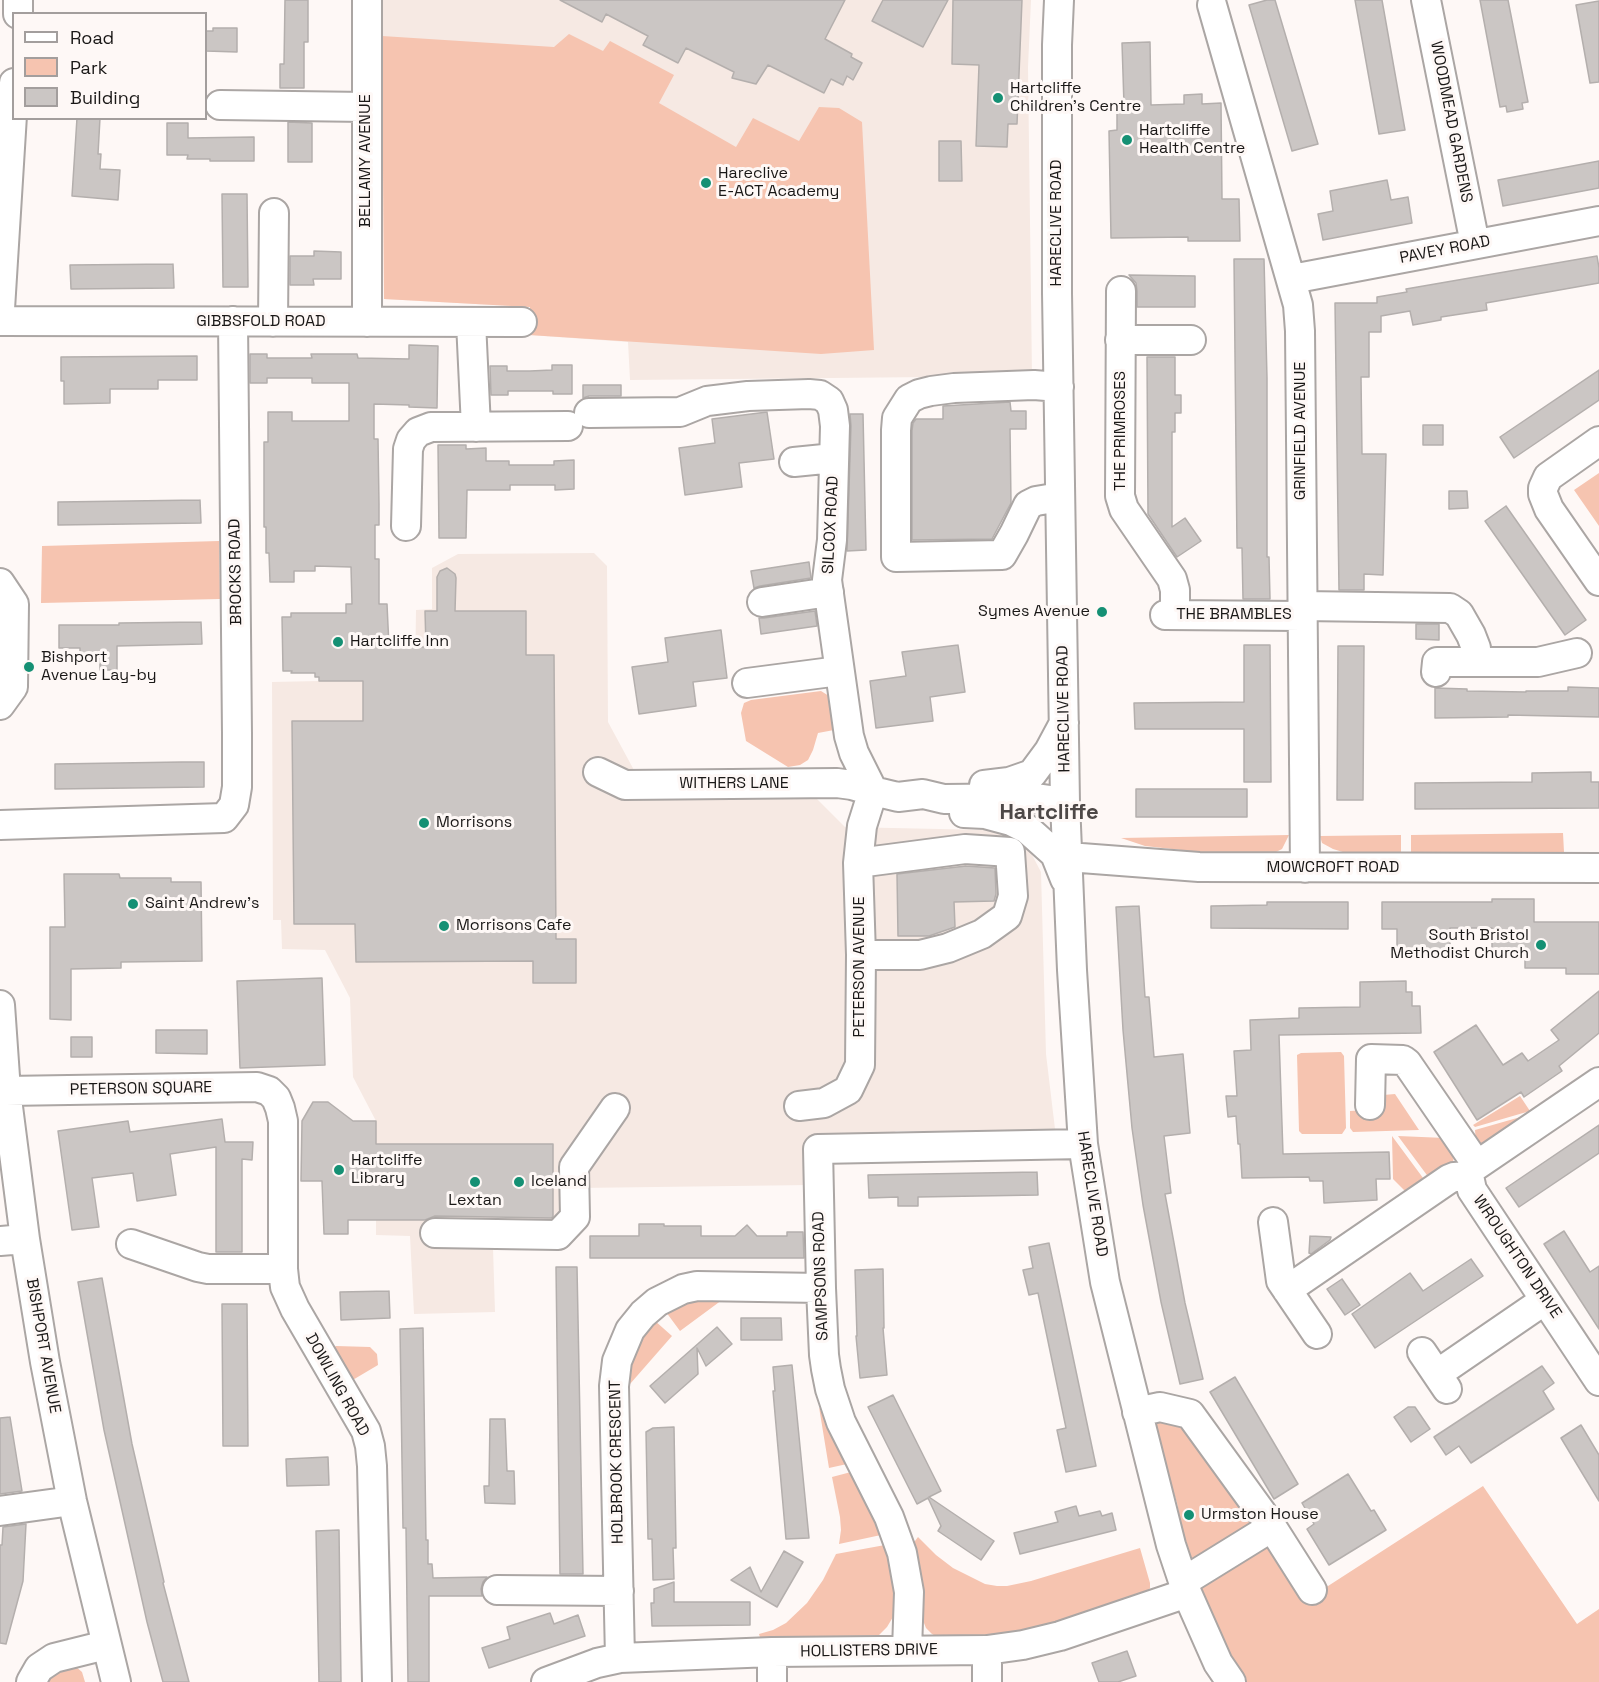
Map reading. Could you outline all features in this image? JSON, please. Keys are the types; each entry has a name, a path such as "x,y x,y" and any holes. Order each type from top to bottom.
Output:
{"street":[{"name":"BELLAMY AVENUE","path":"367,0 367,322"},
{"name":"HARECLIVE ROAD","path":"1059,0 1046,344 1059,387 1065,802 1072,981 1083,1144 1105,1282 1171,1545 1185,1588 1218,1663 1231,1682"},
{"name":"WOODMEAD GARDENS","path":"1426,0 1475,244"},
{"name":"GRINFIELD AVENUE","path":"1212,5 1298,305 1305,868"},
{"path":"220,105 366,107"},
{"path":"0,309 12,114"},
{"path":"273,321 274,213"},
{"name":"PAVEY ROAD","path":"1292,279 1599,221"},
{"name":"THE PRIMROSES","path":"1121,291 1120,496 1122,503 1172,579 1175,590 1170,615"},
{"name":"GIBBSFOLD ROAD","path":"0,321 522,322"},
{"name":"BROCKS ROAD","path":"0,825 224,818 234,805 237,787 233,321"},
{"path":"471,322 476,427"},
{"path":"1120,340 1191,340"},
{"path":"1059,387 1034,385 931,391 909,399 897,418 896,430 896,557 1002,555 1028,505 1036,501 1060,497"},
{"name":"SILCOX ROAD","path":"406,526 408,445 418,432 426,428 476,427 675,412 720,399 765,395 815,394 829,401 835,426 832,540 827,574 851,744 898,794"},
{"path":"1599,441 1548,477 1543,488 1549,509 1599,581"},
{"name":"SILCOX ROAD","path":"794,462 834,458"},
{"path":"0,583 14,604 13,687 0,705"},
{"name":"SILCOX ROAD","path":"762,602 829,592"},
{"name":"THE BRAMBLES","path":"1170,615 1450,608 1459,614 1471,635 1476,648 1476,662"},
{"path":"1436,672 1437,662 1538,662 1577,653"},
{"path":"747,683 840,671"},
{"path":"898,794 943,787 1009,782 1032,774 1049,752 1064,723"},
{"name":"WITHERS LANE","path":"598,772 625,785 837,783 898,794"},
{"path":"898,794 944,800 1036,798 1065,802"},
{"path":"898,794 948,813 985,814 1011,821 1027,829 1055,854 1069,889"},
{"name":"PETERSON AVENUE","path":"799,1106 824,1103 848,1090 860,1065 861,955 858,863 862,826 898,794"},
{"path":"858,863 965,849 1010,852 1013,896 1007,916 982,934 948,948 920,956 861,955"},
{"name":"MOWCROFT ROAD","path":"1068,856 1199,867 1599,868"},
{"name":"BISHPORT AVENUE","path":"0,1005 12,1240 45,1362 72,1502 116,1682"},
{"name":"WROUGHTON DRIVE","path":"1370,1105 1371,1059 1403,1060 1407,1063 1473,1171 1472,1190 1599,1381"},
{"path":"1287,1290 1449,1179 1473,1171 1599,1082"},
{"name":"PETERSON SQUARE","path":"6,1091 257,1087 273,1095"},
{"name":"DOWLING ROAD","path":"273,1095 280,1108 282,1121 285,1287 295,1309 366,1431 370,1446 377,1682"},
{"path":"435,1233 558,1235 575,1217 574,1167 615,1108"},
{"name":"SAMPSONS ROAD","path":"907,1650 909,1592 902,1553 889,1517 841,1422 830,1389 824,1355 818,1149 1083,1144"},
{"path":"1273,1222 1279,1275 1317,1334"},
{"path":"131,1244 208,1269 283,1269"},
{"name":"HOLBROOK CRESCENT","path":"620,1658 615,1386 617,1361 630,1330 657,1302 683,1289 697,1286 821,1288"},
{"path":"1435,1372 1545,1300"},
{"path":"1137,1412 1160,1407 1190,1414 1272,1527 1312,1590"},
{"path":"0,1511 72,1502"},
{"path":"1185,1588 1272,1527"},
{"name":"HOLLISTERS DRIVE","path":"546,1682 597,1663 620,1658 772,1652 987,1650 1023,1645 1060,1636 1185,1588"},
{"path":"497,1590 619,1590"},
{"path":"31,1682 39,1668 54,1658 106,1645"},
{"path":"987,1650 987,1682"},
{"path":"772,1652 772,1682"}],"shaded area":[{"name":"Hareclive E-ACT Academy","path":"382,0 1031,0 1028,67 1032,376 630,380 628,342 529,335 530,307 384,299"},
{"path":"594,553 607,566 608,722 635,772 637,799 817,799 845,827 987,830 1007,836 1030,851 1041,872 1046,1054 1055,1129 1039,1137 998,1139 986,1131 896,1131 883,1139 809,1141 810,1185 579,1188 579,1231 573,1242 564,1246 493,1248 495,1312 414,1314 410,1236 376,1235 376,1121 353,1077 350,998 325,950 282,949 281,920 273,920 272,682 415,679 416,610 432,609 432,568 458,554"}],"green space":[{"path":"569,34 603,51 610,41 674,75 659,103 736,147 753,118 799,141 819,107 839,108 862,122 874,350 821,354 529,335 530,307 384,299 382,36 554,47"},
{"path":"1599,473 1599,526 1574,490"},
{"path":"219,541 220,599 41,603 42,546"},
{"path":"821,691 829,696 834,730 818,733 808,760 800,765 788,767 746,741 741,713 744,703 751,700"},
{"path":"1563,833 1564,852 1411,853 1411,835"},
{"path":"1289,835 1282,849 1266,855 1235,855 1145,846 1121,838"},
{"path":"1401,835 1401,853 1346,853 1322,843 1320,836"},
{"path":"1341,1052 1344,1056 1346,1128 1342,1134 1302,1134 1299,1131 1297,1055"},
{"path":"1395,1094 1419,1130 1353,1132 1350,1128 1350,1111 1383,1109 1383,1095"},
{"path":"1520,1096 1530,1111 1475,1127 1473,1125"},
{"path":"1531,1114 1483,1144 1476,1144 1475,1130"},
{"path":"1392,1136 1426,1182 1411,1197 1393,1179"},
{"path":"1398,1136 1445,1138 1454,1156 1453,1162 1432,1182"},
{"path":"692,1300 722,1300 680,1331 666,1312"},
{"path":"654,1320 672,1336 623,1392 633,1349"},
{"path":"336,1346 370,1347 377,1354 378,1365 351,1381 333,1348"},
{"path":"819,1407 847,1464 829,1468"},
{"path":"1174,1416 1249,1517 1250,1528 1200,1564 1190,1559 1186,1550 1177,1503 1153,1428 1157,1422"},
{"path":"851,1472 881,1535 839,1544 840,1517 832,1477"},
{"path":"1483,1486 1577,1624 1599,1609 1599,1682 1246,1682 1236,1667 1199,1593 1199,1583 1265,1541 1311,1597"},
{"path":"918,1537 953,1568 985,1584 997,1586 1031,1581 1140,1548 1150,1588 1148,1592 1036,1629 978,1638 937,1637 926,1628 922,1618 923,1597 912,1545"},
{"path":"885,1545 895,1590 895,1604 893,1617 878,1636 864,1640 761,1641 759,1634 786,1623 807,1603 823,1580 836,1554"},
{"path":"74,1665 82,1672 85,1682 46,1682 58,1669"}],"building":[{"path":"285,0 308,0 308,42 304,42 304,88 280,88 280,64 284,64"},
{"path":"560,0 845,0 825,39 852,54 851,57 862,63 853,80 847,76 843,85 831,79 824,93 768,65 756,84 732,78 734,72 686,48 678,63 643,45 648,36 606,14 602,22"},
{"path":"883,0 948,0 923,47 872,21"},
{"name":"Hartcliffe Children's Centre","path":"953,0 1022,0 1017,124 1008,124 1007,147 976,146 979,65 952,64"},
{"path":"1275,0 1318,144 1292,151 1249,5"},
{"path":"1355,0 1382,0 1405,130 1379,134"},
{"path":"1480,0 1508,0 1528,102 1522,103 1523,109 1507,112 1506,106 1500,107"},
{"path":"1599,1 1599,82 1590,83 1576,5"},
{"path":"213,28 237,28 237,52 207,51 207,31 213,31"},
{"name":"Hartcliffe Health Centre","path":"1150,42 1151,105 1184,104 1184,95 1202,94 1202,104 1221,103 1222,199 1239,199 1240,241 1188,241 1188,237 1111,238 1109,131 1117,130 1117,105 1124,105 1122,43"},
{"path":"77,120 100,120 98,154 101,154 100,169 120,170 118,200 72,196"},
{"path":"288,122 312,123 312,162 288,162"},
{"path":"167,123 188,123 188,138 254,137 254,161 210,161 210,159 187,159 188,155 167,155"},
{"path":"939,141 961,141 962,181 939,181"},
{"path":"1599,161 1599,188 1503,206 1498,180"},
{"path":"1387,180 1391,200 1408,197 1412,223 1323,240 1318,214 1333,211 1330,191"},
{"path":"222,194 247,194 248,287 223,287"},
{"path":"314,251 341,252 341,279 313,279 314,285 290,285 290,256 314,256"},
{"path":"1597,256 1599,283 1486,303 1487,310 1441,317 1441,320 1413,325 1410,311 1381,316 1381,332 1369,332 1369,377 1361,377 1362,454 1386,454 1383,575 1364,574 1364,590 1339,590 1335,303 1377,303 1377,297 1407,292 1406,289"},
{"path":"1234,259 1264,259 1267,378 1267,557 1269,557 1270,599 1243,599 1242,548 1237,548"},
{"path":"173,264 174,288 71,289 70,265"},
{"path":"1129,275 1195,276 1195,307 1137,307 1136,283"},
{"name":"Morrisons","path":"409,345 438,346 437,408 374,404 374,439 378,439 379,504 379,525 375,525 375,559 379,559 379,604 387,604 389,647 426,647 425,611 437,611 437,577 440,571 447,568 455,574 456,578 455,611 526,611 526,655 554,655 556,939 576,939 576,983 533,983 533,961 356,962 355,924 294,924 292,721 363,721 363,681 319,681 315,673 283,671 282,617 291,617 291,613 346,613 346,604 352,604 351,567 315,566 315,571 294,571 294,582 270,582 269,553 266,553 266,527 264,527 264,442 268,442 268,412 292,412 292,421 349,421 349,383 312,383 312,378 267,378 267,383 250,383 250,354 267,354 267,358 312,358 311,354 357,354 358,358 409,359"},
{"path":"197,356 197,380 158,380 158,389 110,389 110,403 64,404 61,357"},
{"path":"1147,357 1175,357 1175,395 1181,395 1181,413 1175,413 1175,432 1172,432 1172,527 1185,518 1201,541 1177,557 1148,514"},
{"path":"552,365 572,365 572,394 553,394 553,391 508,391 508,395 491,395 490,366 507,366 507,371 530,371 552,370"},
{"path":"1599,370 1599,400 1514,458 1500,437"},
{"path":"583,385 621,385 621,396 583,398"},
{"path":"1010,402 1011,411 1026,411 1026,429 1010,429 1011,503 992,539 912,540 913,423 916,419 943,419 943,406"},
{"path":"767,412 774,459 739,463 742,487 685,495 679,448 715,443 712,419"},
{"path":"850,414 863,414 866,550 847,551 851,426"},
{"path":"1423,425 1443,425 1443,445 1423,445"},
{"path":"438,445 466,445 466,449 486,448 486,461 509,461 509,465 554,465 554,461 574,460 574,489 555,490 555,485 510,485 510,490 467,490 466,538 439,538"},
{"path":"1449,491 1467,491 1468,508 1449,509"},
{"path":"200,500 201,523 58,525 58,502"},
{"path":"1506,506 1586,620 1565,635 1485,521"},
{"path":"809,562 811,578 754,588 751,571"},
{"path":"815,611 817,626 761,634 759,618"},
{"path":"201,622 202,644 117,646 117,670 100,670 100,658 80,658 80,648 59,648 59,625"},
{"path":"1416,624 1439,624 1439,640 1416,639"},
{"path":"721,630 727,678 693,682 696,706 639,714 632,667 668,662 665,638"},
{"path":"958,645 965,692 930,697 933,721 876,728 870,681 906,676 902,652"},
{"path":"1244,645 1270,645 1271,782 1244,782 1244,729 1135,729 1134,703 1244,702"},
{"path":"1338,646 1364,646 1363,800 1337,800"},
{"path":"1568,687 1599,688 1599,717 1508,715 1508,717 1435,718 1435,688 1526,692 1568,691"},
{"path":"204,762 204,787 55,789 55,764"},
{"path":"1591,772 1591,782 1599,782 1599,808 1415,809 1415,783 1532,782 1532,773"},
{"path":"1136,789 1247,789 1247,817 1136,817"},
{"path":"966,866 995,868 994,901 954,902 955,927 929,936 898,936 897,874"},
{"name":"Saint Andrew's","path":"64,874 119,874 120,878 171,878 171,882 201,882 202,961 121,962 121,968 71,969 71,1020 50,1019 50,927 65,927"},
{"path":"1492,899 1534,899 1534,922 1599,922 1599,974 1566,974 1566,968 1525,968 1525,952 1492,951 1492,928 1450,928 1450,949 1397,949 1397,929 1382,929 1382,902 1492,902"},
{"path":"1267,902 1348,902 1348,929 1211,928 1211,906 1267,905"},
{"path":"1139,906 1145,997 1149,997 1154,1057 1183,1054 1190,1133 1164,1136 1171,1193 1165,1194 1185,1303 1203,1379 1180,1384 1161,1302 1143,1205 1132,1128 1123,1030 1116,907"},
{"path":"322,978 325,1065 240,1068 237,981"},
{"path":"1406,981 1406,992 1412,992 1412,1006 1420,1006 1421,1033 1279,1035 1283,1154 1389,1152 1390,1179 1376,1179 1377,1200 1324,1203 1323,1181 1310,1181 1309,1177 1242,1178 1236,1116 1228,1117 1226,1096 1237,1096 1234,1051 1251,1050 1250,1020 1299,1018 1299,1008 1360,1007 1360,982"},
{"path":"1599,991 1599,1033 1559,1066 1562,1071 1524,1097 1521,1092 1477,1120 1434,1052 1476,1025 1503,1065 1522,1053 1528,1061 1559,1040 1551,1030"},
{"path":"156,1030 207,1030 207,1054 156,1053"},
{"path":"71,1037 92,1037 92,1057 71,1057"},
{"path":"313,1102 328,1102 353,1121 376,1121 376,1144 553,1144 553,1217 435,1216 425,1220 348,1220 348,1234 324,1234 322,1181 301,1181 302,1121"},
{"path":"222,1119 225,1142 253,1142 252,1160 242,1159 242,1252 216,1252 216,1147 170,1154 176,1195 137,1201 133,1173 92,1178 99,1227 72,1230 58,1131 128,1121 130,1132"},
{"path":"1599,1125 1599,1153 1519,1207 1506,1188"},
{"path":"1037,1172 1038,1195 918,1197 918,1206 898,1206 898,1197 869,1198 868,1175"},
{"path":"639,1224 701,1226 701,1236 735,1236 747,1225 757,1236 787,1236 787,1232 803,1232 804,1258 590,1258 590,1236 639,1236"},
{"path":"1564,1231 1590,1272 1599,1266 1599,1329 1544,1244"},
{"path":"1310,1236 1331,1237 1311,1254 1309,1253"},
{"path":"1049,1243 1096,1466 1066,1472 1057,1430 1066,1428 1038,1293 1029,1295 1023,1270 1033,1268 1029,1247"},
{"path":"1471,1259 1483,1276 1375,1348 1352,1314 1410,1273 1423,1291"},
{"path":"556,1267 577,1267 583,1574 560,1574"},
{"path":"883,1269 883,1328 887,1375 860,1378 856,1336 855,1270"},
{"path":"102,1278 132,1444 163,1583 189,1682 163,1682 147,1622 104,1430 78,1282"},
{"path":"1342,1279 1360,1305 1345,1315 1327,1289"},
{"path":"389,1291 390,1318 341,1320 340,1292"},
{"path":"222,1304 247,1304 248,1446 223,1446"},
{"path":"741,1318 781,1318 782,1340 741,1340"},
{"path":"717,1327 732,1344 706,1366 697,1348 698,1374 665,1403 650,1386"},
{"path":"423,1328 428,1564 432,1564 433,1578 487,1577 481,1589 482,1596 429,1596 429,1682 408,1682 400,1329"},
{"path":"792,1365 809,1538 786,1539 773,1391 775,1391 773,1367"},
{"path":"1542,1366 1554,1383 1543,1391 1554,1409 1471,1463 1459,1446 1446,1455 1434,1437"},
{"path":"1235,1377 1298,1484 1274,1499 1210,1392"},
{"path":"893,1395 941,1491 929,1497 994,1541 981,1560 938,1531 941,1526 928,1498 917,1504 868,1407"},
{"path":"1408,1407 1415,1407 1430,1429 1411,1442 1394,1417"},
{"path":"10,1417 22,1491 0,1494 0,1418"},
{"path":"490,1419 505,1419 507,1471 514,1471 515,1504 485,1503 484,1486 489,1486"},
{"path":"1581,1425 1599,1455 1599,1501 1561,1438"},
{"path":"674,1427 676,1548 673,1548 674,1579 653,1580 652,1539 648,1539 646,1432 653,1428"},
{"path":"328,1457 329,1485 287,1486 286,1459"},
{"path":"1348,1474 1386,1530 1329,1565 1307,1529 1314,1524 1302,1503"},
{"path":"1076,1506 1079,1516 1100,1511 1102,1516 1112,1513 1116,1530 1020,1554 1014,1533 1058,1522 1055,1512"},
{"path":"26,1524 23,1581 6,1644 0,1643 0,1545 2,1545 3,1527"},
{"path":"339,1530 341,1682 319,1682 316,1531"},
{"path":"784,1551 803,1562 777,1607 731,1580 750,1567 761,1592"},
{"path":"674,1582 674,1602 750,1602 750,1625 652,1626 651,1603 654,1603 654,1589"},
{"path":"550,1613 554,1624 578,1615 585,1636 489,1668 482,1648 510,1639 507,1627"},
{"path":"1127,1651 1136,1676 1118,1682 1099,1682 1092,1663"}],"place":[{"name":"Hartcliffe Children's Centre","path":"998,98"},
{"name":"Hartcliffe Health Centre","path":"1127,140"},
{"name":"Hareclive E-ACT Academy","path":"706,183"},
{"name":"Symes Avenue","path":"1102,612"},
{"name":"Hartcliffe Inn","path":"338,642"},
{"name":"Bishport Avenue Lay-by","path":"29,667"},
{"name":"Morrisons","path":"424,823"},
{"name":"Saint Andrew's","path":"133,904"},
{"name":"Morrisons Cafe","path":"444,926"},
{"name":"South Bristol Methodist Church","path":"1541,945"},
{"name":"Hartcliffe Library","path":"339,1170"},
{"name":"Lextan","path":"475,1182"},
{"name":"Iceland","path":"519,1182"},
{"name":"Urmston House","path":"1189,1515"}],"district":[{"name":"Hartcliffe","path":"1049,813"}]}
